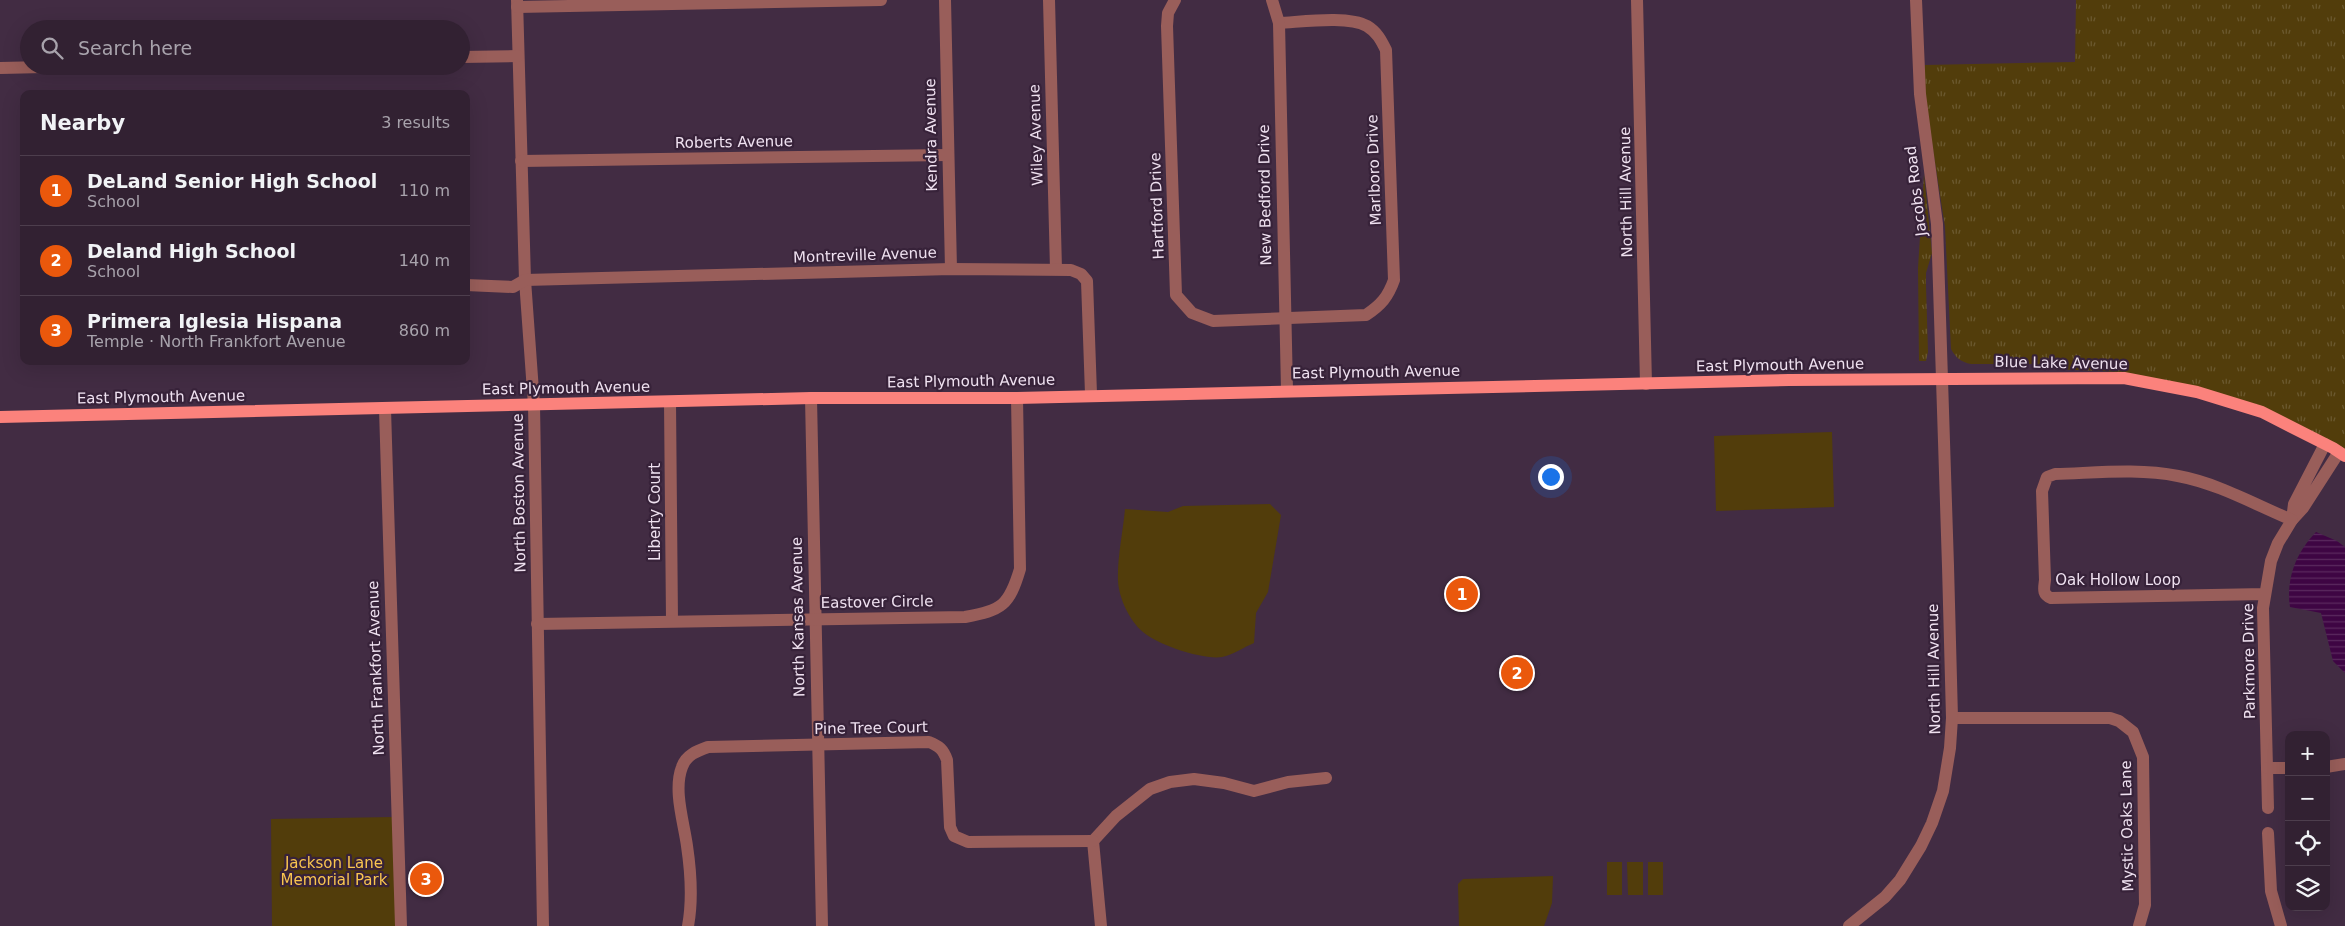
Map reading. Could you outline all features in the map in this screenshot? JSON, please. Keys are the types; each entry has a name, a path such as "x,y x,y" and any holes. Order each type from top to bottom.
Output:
{"main road":[{"name":"East Plymouth Avenue","path":"0,417 811,398 1017,398 1091,394 1942,378"},
{"name":"Blue Lake Avenue","path":"1942,378 2124,378 2197,392 2262,412 2342,454"}],"street":[{"path":"517,3 881,0"},
{"name":"Kendra Avenue","path":"945,0 952,269"},
{"name":"Wiley Avenue","path":"1049,0 1056,269"},
{"name":"Hartford Drive","path":"1175,0 1168,13 1167,26 1176,295 1192,313 1213,321 1284,319"},
{"name":"New Bedford Drive","path":"1272,0 1279,24 1286,390"},
{"name":"North Hill Avenue","path":"1637,0 1646,384"},
{"name":"Jacobs Road","path":"1916,0 1920,94 1937,224 1942,378"},
{"name":"North Boston Avenue","path":"517,3 525,280 534,405 543,926"},
{"name":"Marlboro Drive","path":"1279,24 1353,20 1367,26 1380,36 1386,50 1394,280 1389,295 1381,305 1366,315 1284,319"},
{"path":"470,57 518,56"},
{"path":"0,68 20,68"},
{"name":"Roberts Avenue","path":"522,161 948,155"},
{"name":"Montreville Avenue","path":"470,285 512,287 525,280 952,269 1071,270 1081,274 1088,281 1091,394"},
{"name":"North Hill Avenue","path":"1849,926 1884,897 1900,880 1932,823 1943,791 1950,748 1952,718 1942,378"},
{"name":"North Kansas Avenue","path":"811,398 814,619 822,926"},
{"name":"Eastover Circle","path":"537,624 965,617 983,614 1003,604 1013,593 1020,569 1017,398"},
{"name":"Liberty Court","path":"670,402 672,622"},
{"name":"North Frankfort Avenue","path":"384,408 401,926"},
{"name":"Parkmore Drive","path":"2292,520 2294,504 2325,444"},
{"name":"Parkmore Drive","path":"2268,808 2263,642 2265,594 2271,561 2278,543 2292,520 2303,508 2342,454"},
{"name":"Oak Hollow Loop","path":"2265,594 2051,598 2043,590 2045,580 2043,484 2047,477 2055,474 2157,473 2178,476 2214,487 2292,520"},
{"name":"Mystic Oaks Lane","path":"1952,718 2110,718 2119,721 2133,732 2143,757 2145,905 2140,926"},
{"name":"Pine Tree Court","path":"688,926 692,883 679,790 681,768 686,758 696,751 708,747 929,742 939,746 944,751 947,760 950,828 954,836 968,842 1093,841"},
{"path":"2330,766 2345,764"},
{"path":"2267,768 2285,768"},
{"path":"1101,926 1093,841 1116,816 1150,789 1170,782 1194,779 1224,783 1254,791 1288,782 1326,778"},
{"path":"2268,833 2271,891 2276,916 2281,926"}],"green space":[{"path":"2076,0 2345,0 2345,449 2327,439 2124,372 2053,369 2032,364 1971,364 1962,361 1951,349 1945,227 1925,98 1925,65 2075,62"},
{"path":"1924,174 1932,253 1926,273 1928,352 1926,361 1919,361 1918,268"},
{"path":"1832,432 1834,507 1716,511 1714,436"},
{"path":"1270,504 1281,515 1268,592 1256,613 1254,643 1226,656 1204,656 1159,642 1138,627 1123,602 1118,581 1119,554 1125,509 1168,512 1183,506"},
{"name":"Jackson Lane Memorial Park","path":"394,817 397,926 272,926 271,819"},
{"path":"1607,862 1622,862 1622,895 1607,895"},
{"path":"1627,862 1643,862 1643,895 1628,895"},
{"path":"1648,862 1663,862 1663,895 1648,895"},
{"path":"1553,876 1552,903 1544,926 1459,926 1458,884 1463,879"}],"shaded area":[{"path":"2316,532 2337,541 2345,547 2345,673 2333,661 2321,613 2290,607 2289,596 2294,566 2303,548"}],"place":[{"name":"DeLand Senior High School","path":"1462,594"},
{"name":"Deland High School","path":"1517,673"},
{"name":"Primera Iglesia Hispana","path":"426,879"}]}
